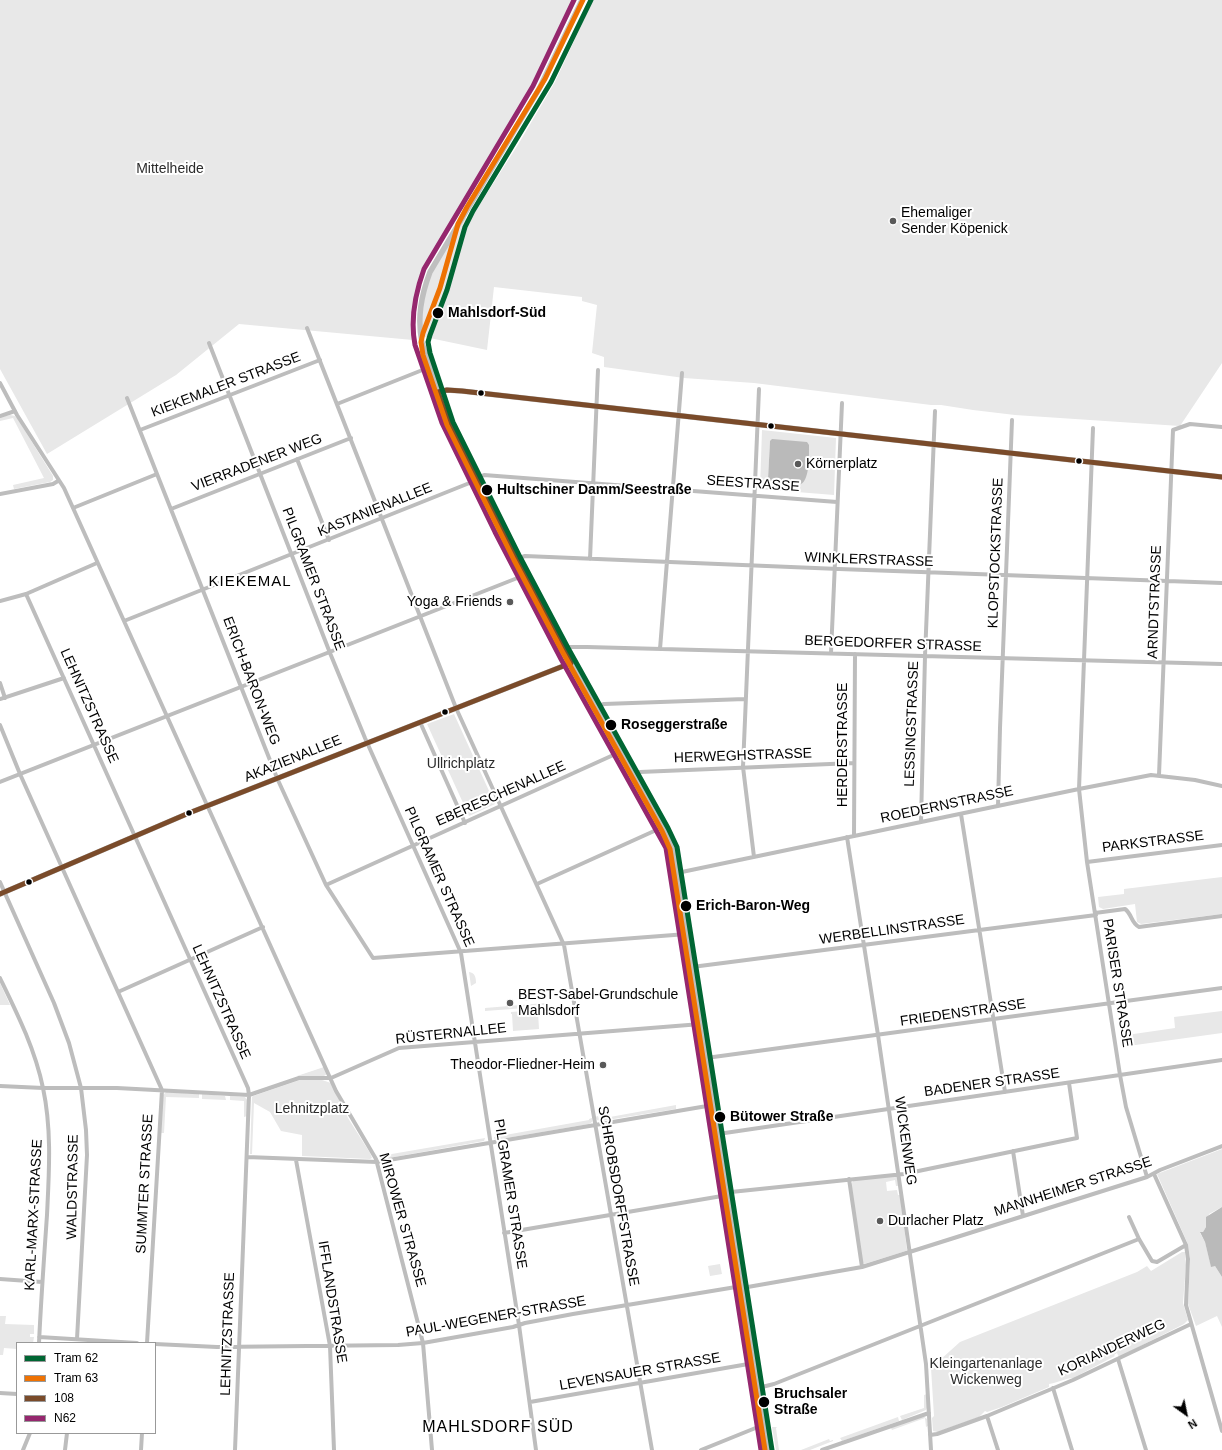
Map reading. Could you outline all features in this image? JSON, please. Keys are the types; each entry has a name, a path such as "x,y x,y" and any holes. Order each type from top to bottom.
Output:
{"main road":[{"path":"582,0 539,89 430,272 419,314 420,333 448,420 516,559 595,707 673,846 768,1450"},
{"path":"438,392 447,390 462,391 1222,477"},
{"name":"AKAZIENALLEE","path":"2,893 135,836 277,778 571,663"}],"street":[{"name":"SCHROBSDORFFSTRASSE","path":"307,328 456,708 564,945 652,1450"},
{"name":"PILGRAMER STRASSE","path":"209,344 367,742 462,952 519,1325 536,1450"},
{"name":"KIEKEMALER STRASSE","path":"140,430 320,360"},
{"path":"336,404 430,367"},
{"path":"590,559 598,370"},
{"path":"660,649 682,373"},
{"name":"MIROWER STRASSE","path":"0,384 58,481 64,488 331,1078 377,1162 424,1344 432,1450"},
{"path":"754,857 743,767 759,389"},
{"name":"ERICH-BARON-WEG","path":"127,398 277,778 326,885 373,958 564,945 687,934"},
{"path":"831,653 842,403"},
{"path":"0,416 15,411"},
{"name":"LESSINGSTRASSE","path":"921,822 935,411"},
{"name":"KLOPSTOCKSTRASSE","path":"998,806 1012,420"},
{"name":"ARNDTSTRASSE","path":"1159,775 1173,430 1190,424 1222,427"},
{"name":"PARISER STRASSE","path":"1093,428 1079,789 1087,862 1120,1076 1126,1107 1147,1177"},
{"name":"VIERRADENER WEG","path":"171,509 351,438"},
{"path":"297,459 329,540"},
{"path":"73,508 157,474"},
{"name":"SEESTRASSE","path":"477,479 484,475 838,502"},
{"name":"KASTANIENALLEE","path":"124,621 382,519 477,479"},
{"path":"0,494 53,484 58,481"},
{"name":"WINKLERSTRASSE","path":"516,559 525,556 1006,576 1222,583"},
{"path":"0,601 26,594 97,563"},
{"path":"0,782 525,576"},
{"name":"LEHNITZSTRASSE","path":"26,594 248,1088 247,1157 238,1347 235,1450"},
{"name":"BERGEDORFER STRASSE","path":"564,650 570,647 1222,664"},
{"name":"HERDERSTRASSE","path":"854,836 855,654"},
{"path":"0,699 64,678"},
{"path":"0,683 5,698"},
{"path":"595,707 604,704 745,699"},
{"path":"420,722 466,822"},
{"name":"SUMMTER STRASSE","path":"0,725 20,774 162,1090 147,1342"},
{"name":"EBERESCHENALLEE","path":"326,885 620,752"},
{"name":"HERWEGHSTRASSE","path":"633,775 640,772 854,763"},
{"name":"ROEDERNSTRASSE","path":"677,873 1151,775 1210,782 1222,786"},
{"path":"961,814 1005,1092"},
{"path":"537,884 663,827"},
{"name":"WICKENWEG","path":"847,837 899,1174 927,1369 931,1450"},
{"name":"PARKSTRASSE","path":"1087,862 1222,845"},
{"name":"WALDSTRASSE","path":"0,882 2,893 64,1028 81,1088 86,1130 87,1155 77,1339"},
{"name":"WERBELLINSTRASSE","path":"692,967 1125,909 1129,912 1134,923 1139,927 1222,916"},
{"path":"118,992 263,927"},
{"name":"KARL-MARX-STRASSE","path":"0,978 24,1029 36,1063 43,1088 49,1132 50,1167 38,1342"},
{"name":"FRIEDENSTRASSE","path":"706,1058 1222,988"},
{"name":"RÜSTERNALLEE","path":"0,1086 43,1088 116,1088 249,1096 299,1078 331,1078 399,1048 701,1024"},
{"name":"BADENER STRASSE","path":"718,1134 1222,1060"},
{"path":"504,1233 737,1192 899,1174 1077,1138 1069,1083"},
{"path":"247,1157 377,1162 713,1105"},
{"name":"MANNHEIMER STRASSE","path":"742,1287 862,1267 1147,1177 1160,1170 1222,1146"},
{"path":"1013,1151 1023,1216"},
{"name":"IFFLANDSTRASSE","path":"296,1160 330,1346 334,1450"},
{"path":"1154,1174 1186,1245 1188,1259 1186,1305 1222,1431"},
{"path":"849,1179 862,1267"},
{"path":"1129,1217 1139,1239 1152,1261 1157,1262 1186,1245"},
{"path":"758,1388 774,1384 1139,1239"},
{"path":"0,1279 42,1282"},
{"name":"PAUL-WEGENER-STRASSE","path":"156,1344 238,1347 424,1344 626,1305 742,1287"},
{"name":"KORIANDERWEG","path":"930,1435 937,1434 987,1416 1053,1388 1191,1324"},
{"path":"39,1337 77,1339 82,1341 120,1342"},
{"path":"1118,1359 1146,1450"},
{"name":"LEVENSAUER STRASSE","path":"530,1402 754,1363"},
{"path":"1053,1388 1072,1450"},
{"path":"0,1393 16,1394"},
{"path":"822,1450 929,1413"},
{"path":"987,1416 998,1450"},
{"path":"701,1450 758,1427 764,1426"},
{"path":"24,1450 30,1434"},
{"path":"66,1450 67,1434"},
{"path":"141,1450 142,1434"}],"green space":[{"name":"Mittelheide","path":"0,0 577,0 542,69 470,192 450,223 424,272 416,301 412,328 413,340 239,324 176,375 47,454 0,369"},
{"path":"593,0 1222,0 1222,363 1180,426 1015,415 754,383 684,378 604,367 604,357 592,353 597,305 582,301 582,297 494,287 487,350 425,337 422,320 423,304 426,289 432,274 447,245 465,218 470,220 519,143 555,82"},
{"path":"10,415 17,418 53,476 53,480 50,482 14,489 13,485 44,478 13,418 0,421 0,417"},
{"name":"Körnerplatz","path":"762,430 836,438 834,495 760,489","holes":["770,441 801,484 794,485 770,483 768,479"]},
{"name":"Ullrichplatz","path":"454,714 495,804 469,816 427,724"},
{"path":"1222,877 1222,914 1141,924 1137,922 1135,904 1103,909 1099,907 1098,897 1124,894 1124,889"},
{"path":"469,972 474,974 476,979 476,983 471,986"},
{"path":"0,983 10,1005 0,1005"},
{"path":"534,991 535,1000 522,1001 521,993"},
{"path":"545,1003 545,1013 538,1012 539,1029 513,1031 511,1014 511,1012 538,1010 538,1007 485,1011 485,1008"},
{"path":"1222,1011 1222,1033 1121,1047 1120,1036 1175,1028 1174,1017"},
{"path":"324,1067 327,1074 324,1076 297,1076"},
{"name":"Lehnitzplatz","path":"300,1080 322,1080 331,1083 348,1118 372,1158 302,1156 302,1135 281,1131 270,1112 254,1103 252,1154 250,1154 252,1097"},
{"path":"166,1092 199,1094 199,1098 166,1097 164,1133 161,1133 163,1095"},
{"path":"202,1094 225,1096 226,1100 202,1099"},
{"path":"230,1096 245,1097 247,1100 247,1116 244,1117 244,1101 230,1100"},
{"path":"676,1105 676,1109 601,1121 597,1120 595,1117 598,1116 599,1119"},
{"path":"592,1118 592,1122 589,1124 495,1140 494,1137 589,1120"},
{"path":"485,1138 484,1141 383,1159 380,1156"},
{"path":"1222,1149 1222,1207 1209,1214 1206,1227 1203,1232 1200,1233 1205,1242 1211,1266 1215,1266 1222,1277 1222,1327 1217,1316 1196,1326 1188,1304 1190,1257 1187,1242 1157,1174"},
{"name":"Durlacher Platz","path":"895,1176 898,1177 899,1186 896,1186 895,1180 886,1182 887,1191 897,1190 898,1195 900,1195 907,1250 864,1264 862,1262 851,1184 854,1180"},
{"name":"Kleingartenanlage Wickenweg","path":"1182,1252 1185,1252 1186,1265 1183,1303 1188,1320 1184,1324 1119,1357 1117,1353 1114,1355 1115,1356 1073,1378 1049,1384 1049,1387 1002,1407 987,1412 985,1411 979,1417 937,1432 933,1431 932,1418 934,1416 931,1368 960,1342 1137,1272 1147,1266 1151,1271"},
{"path":"720,1264 722,1274 710,1276 708,1266"},
{"path":"0,1316 6,1316 5,1324 34,1325 34,1334 30,1334 30,1337 34,1337 33,1342 16,1342 16,1349 4,1348 3,1355 0,1355"},
{"path":"927,1394 926,1410 902,1420 900,1416 924,1408 924,1395"},
{"path":"923,1416 927,1419 928,1426 926,1427 925,1418 892,1430 891,1428"},
{"path":"898,1417 899,1421 842,1441 840,1438"},
{"path":"772,1427 777,1427 779,1450 776,1450"},
{"path":"829,1439 830,1441 833,1441 810,1450 801,1450"}],"shaded area":[{"path":"772,439 807,442 809,445 809,460 804,482 790,486 770,483 768,479 770,441"},
{"path":"1222,1207 1222,1277 1215,1266 1211,1267 1205,1242 1200,1232 1203,1232 1206,1227 1206,1217"}],"tram line":[{"name":"63","path":"583,0 545,79 458,224 440,288 421,342 423,355 447,425 514,560 562,651 662,831 670,849 765,1450"},
{"name":"62","path":"591,0 551,82 473,211 465,227 447,290 428,342 430,353 453,422 520,557 677,847 772,1450"}],"transit line":[{"name":"N62","path":"574,0 533,86 424,269 414,307 413,326 415,345 442,423 495,532 561,659 666,848 761,1450"},
{"name":"108","path":"438,392 447,390 462,391 1222,477"},
{"name":"108","path":"438,392 448,420 497,520 571,663"},
{"name":"108","path":"0,894 189,813 571,663"}],"place":[{"name":"Ehemaliger Sender Köpenick","path":"893,221"},
{"name":"Mahlsdorf-Süd","path":"438,313"},
{"name":"Körnerplatz","path":"798,464"},
{"name":"Hultschiner Damm/Seestraße","path":"487,490"},
{"name":"Yoga & Friends","path":"510,602"},
{"name":"Roseggerstraße","path":"611,725"},
{"name":"Erich-Baron-Weg","path":"686,906"},
{"name":"BEST-Sabel-Grundschule Mahlsdorf","path":"510,1003"},
{"name":"Theodor-Fliedner-Heim","path":"603,1065"},
{"name":"Bütower Straße","path":"720,1117"},
{"name":"Durlacher Platz","path":"880,1221"},
{"name":"Bruchsaler Straße","path":"764,1402"}],"district":[{"name":"KIEKEMAL","path":"250,582"},
{"name":"MAHLSDORF SÜD","path":"498,1428"}]}
